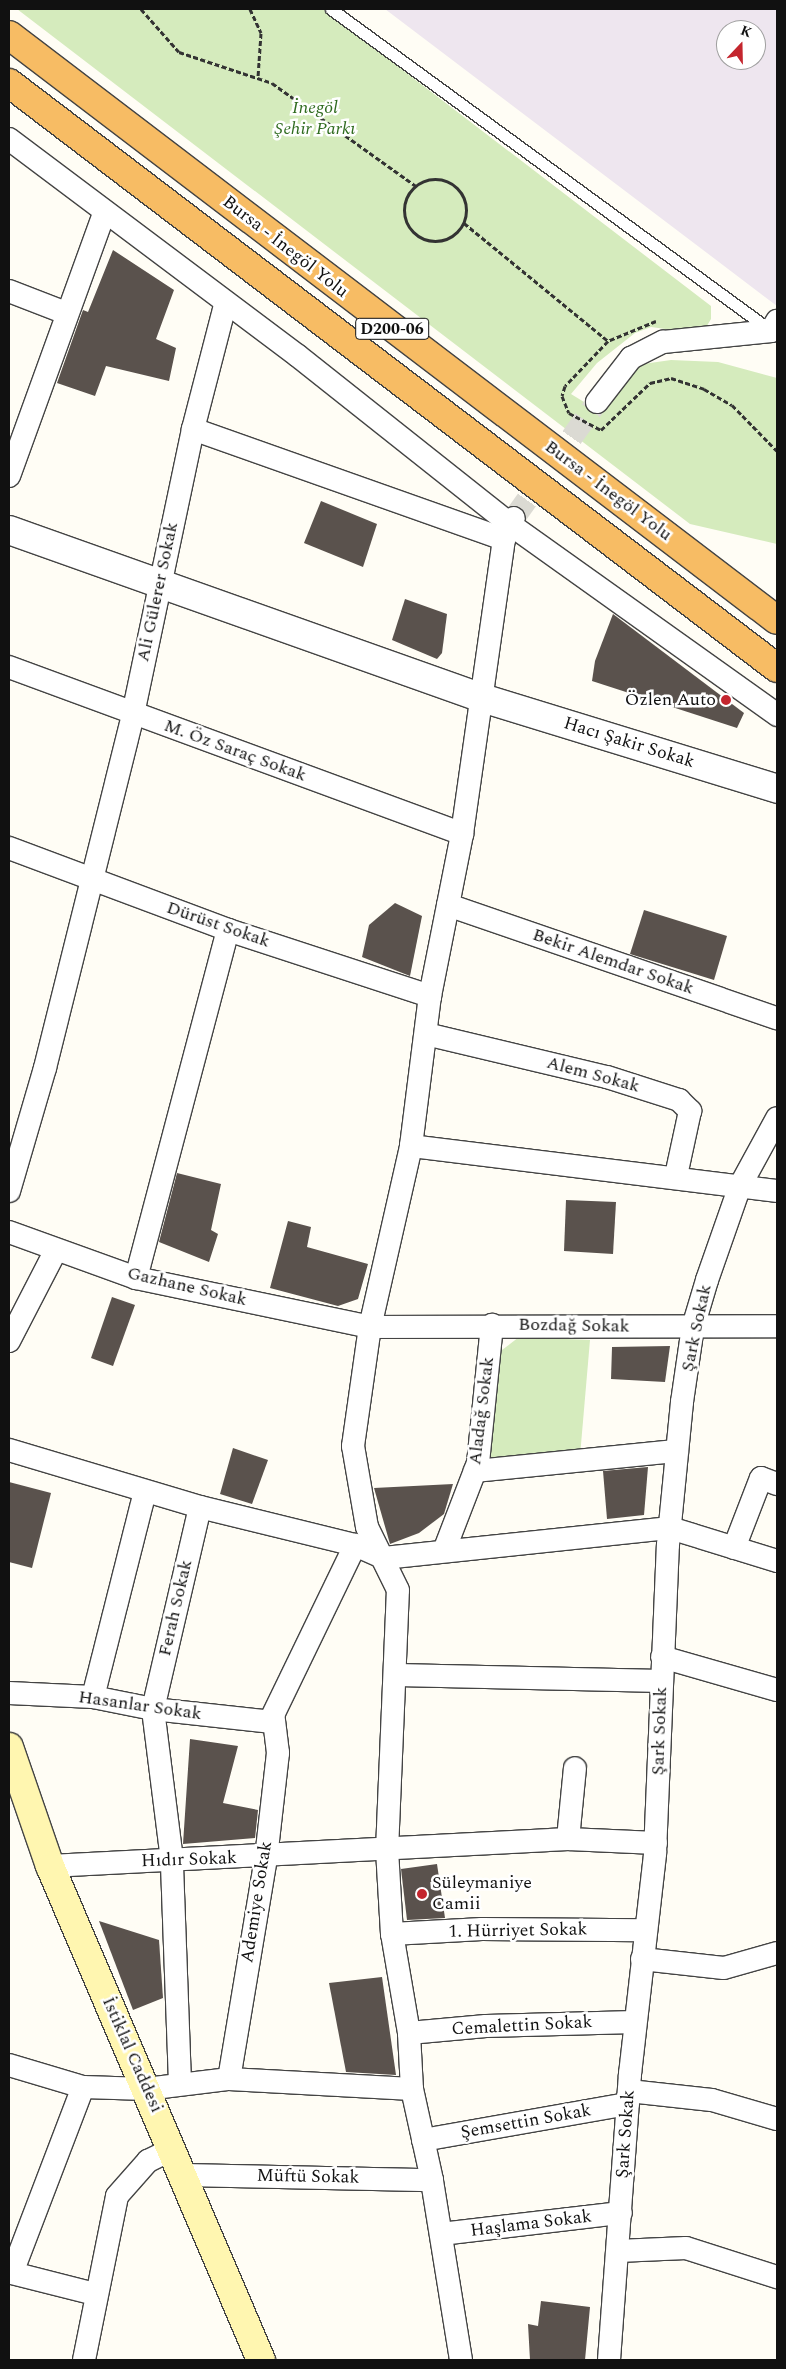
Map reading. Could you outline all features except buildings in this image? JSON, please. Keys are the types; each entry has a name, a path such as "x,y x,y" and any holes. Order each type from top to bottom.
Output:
{"highway":[{"name":"Bursa - İnegöl Yolu","path":"9,35 777,620"},
{"name":"Bursa - İnegöl Yolu","path":"9,83 777,668"}],"main road":[{"name":"İstiklal Caddesi","path":"9,1747 50,1866 173,2148 261,2360"}],"street":[{"path":"9,139 225,305 298,356 510,527 777,715"},
{"path":"9,476 66,313 104,213"},
{"path":"9,290 66,313"},
{"name":"Ali Gülerer Sokak","path":"9,1191 92,880 133,714 194,428 225,305"},
{"path":"596,402 631,358 663,342 775,329"},
{"path":"194,428 510,527"},
{"path":"461,2360 432,2180 412,2089 409,2033 392,1934 387,1851 397,1675 398,1590 384,1558 366,1527 353,1446 370,1327 411,1146 430,996 462,834 510,527"},
{"name":"Hacı Şakir Sokak","path":"9,530 160,582 482,698 777,789"},
{"name":"M. Öz Saraç Sokak","path":"9,667 462,834"},
{"name":"Dürüst Sokak","path":"9,848 228,930 430,996"},
{"name":"Bekir Alemdar Sokak","path":"448,905 777,1018"},
{"path":"136,1278 228,930"},
{"name":"Alem Sokak","path":"426,1034 608,1076 679,1100 690,1111 676,1176"},
{"name":"Şark Sokak","path":"609,2360 628,2098 644,1930 656,1842 662,1657 670,1528 693,1328 740,1186 777,1118"},
{"path":"411,1146 676,1176 777,1191"},
{"name":"Gazhane Sokak","path":"9,1232 136,1278 370,1327"},
{"path":"9,1341 56,1250"},
{"name":"Bozdağ Sokak","path":"370,1327 492,1325 693,1328 777,1326"},
{"name":"Aladağ Sokak","path":"444,1551 476,1471 492,1325"},
{"path":"9,1450 200,1507 355,1545 384,1558 670,1528 777,1562"},
{"path":"476,1471 678,1451"},
{"path":"734,1548 761,1478 777,1484"},
{"path":"93,1697 145,1491"},
{"name":"Ferah Sokak","path":"153,1709 200,1507"},
{"path":"271,1724 355,1545"},
{"path":"662,1657 777,1690"},
{"path":"397,1675 662,1681"},
{"name":"Hasanlar Sokak","path":"9,1693 93,1697 153,1709 271,1724"},
{"path":"153,1709 172,1860 180,2083"},
{"name":"Ademiye Sokak","path":"229,2079 266,1858 278,1753 278,1738 271,1724"},
{"path":"568,1839 575,1768"},
{"name":"Hıdır Sokak","path":"50,1866 266,1858 568,1839 656,1842"},
{"name":"1. Hürriyet Sokak","path":"392,1934 482,1929 644,1930"},
{"path":"642,1959 724,1968 777,1949"},
{"name":"Cemalettin Sokak","path":"409,2033 486,2026 635,2022"},
{"path":"9,2065 82,2087 146,2089 180,2083 229,2079 412,2089"},
{"path":"82,2087 10,2272 95,2294"},
{"name":"Şemsettin Sokak","path":"423,2140 628,2098 712,2100 777,2119"},
{"path":"84,2360 95,2294 117,2196 148,2161 173,2148"},
{"name":"Müftü Sokak","path":"184,2175 432,2180"},
{"name":"Haşlama Sokak","path":"441,2234 621,2213"},
{"path":"618,2251 686,2248 777,2277"}],"lane":[{"path":"331,9 775,329"}],"path":[{"path":"141,9 179,52 258,77 416,186"},
{"path":"250,9 261,33 258,77"},
{"path":"436,179 455,186 466,203 464,223 440,241 413,232 405,203 416,186 436,179"},
{"path":"464,223 608,341"},
{"path":"660,322 651,321 608,341 562,396 569,413 582,422 601,430 650,383 671,378 704,389 732,405 777,451"}],"shaded area":[{"path":"385,9 777,9 777,306"}],"green space":[{"name":"İnegöl Şehir Parkı","path":"17,9 323,9 711,306 711,319 702,334 651,327 635,333 597,363 571,394 597,410 619,381 643,364 671,360 718,362 777,378 777,544 690,524"},
{"path":"519,1337 590,1340 580,1456 490,1464 497,1362 502,1350"}],"tunnel":[{"path":"514,518 597,402"}],"place":[{"name":"Özlen Auto","path":"726,700"},
{"name":"Süleymaniye Camii","path":"422,1894"}]}
